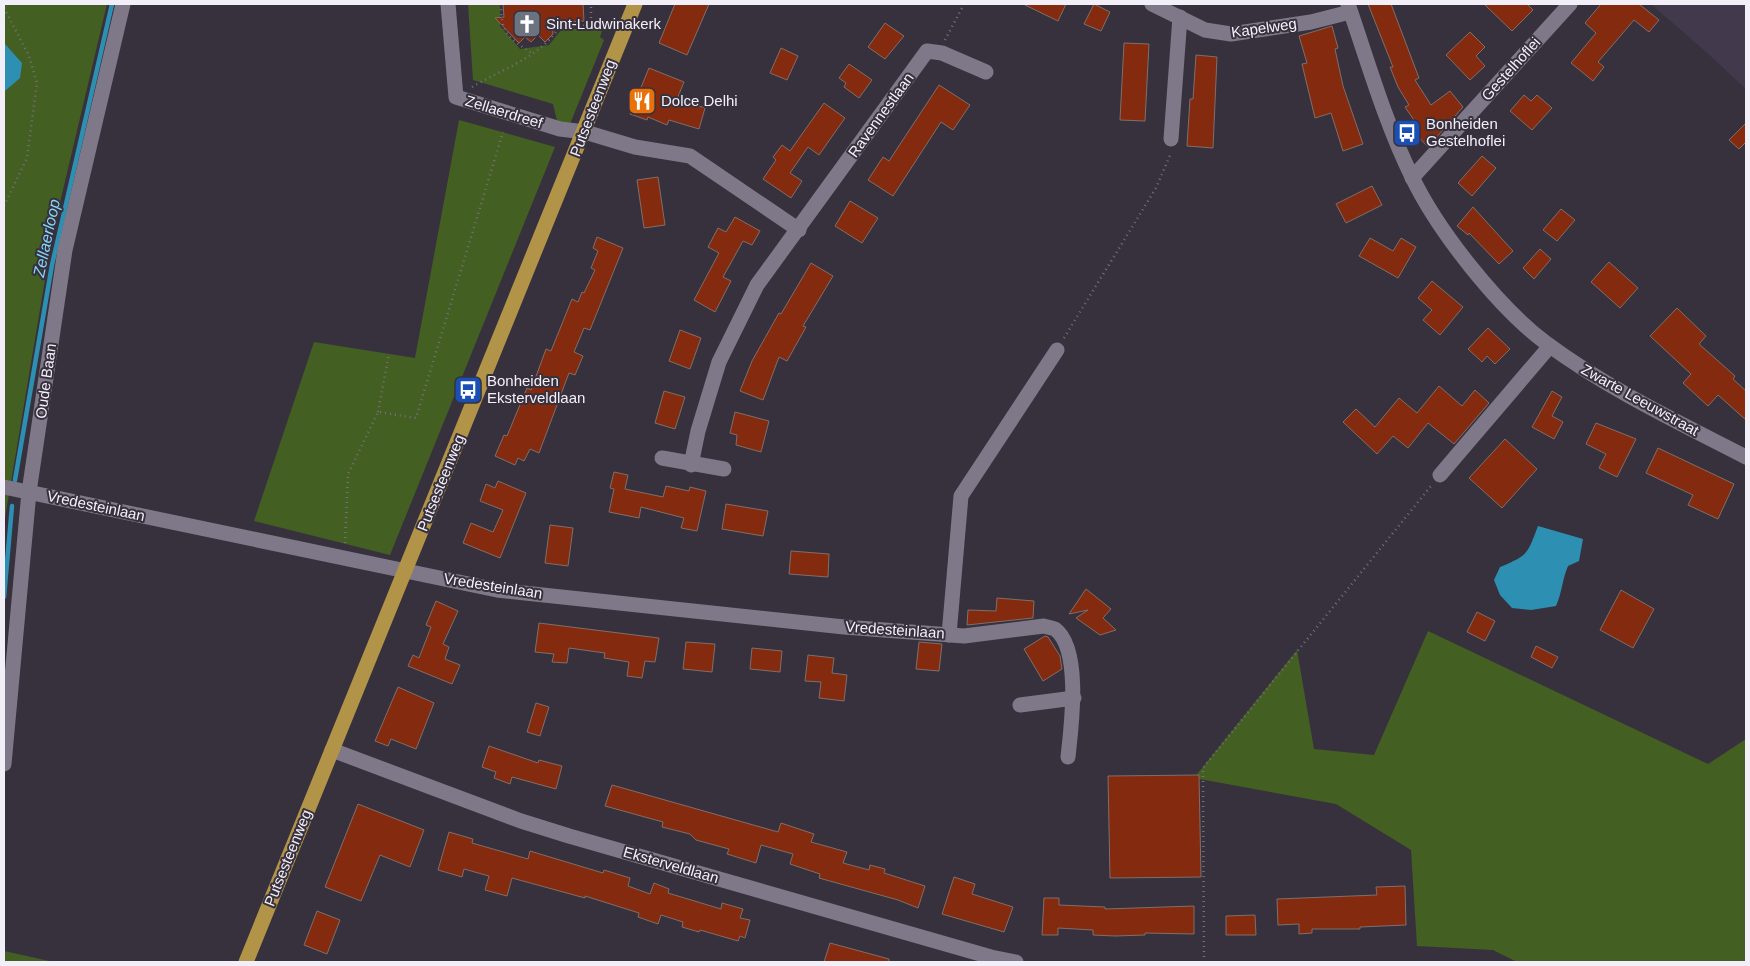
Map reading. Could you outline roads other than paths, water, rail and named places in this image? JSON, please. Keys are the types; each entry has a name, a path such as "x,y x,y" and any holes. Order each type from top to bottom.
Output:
{"main road":[{"name":"Putsesteenweg","path":"246,962 585,132 635,4"}],"street":[{"name":"Oude Baan","path":"4,764 29,492 65,250 123,4"},
{"name":"Zellaerdreef","path":"448,4 456,97 560,129 585,132"},
{"name":"Kapelweg","path":"1152,4 1205,30 1231,34 1311,22 1349,8"},
{"name":"Gestelhoflei","path":"1412,178 1570,4"},
{"name":"Zwarte Leeuwstraat","path":"1349,8 1394,135 1412,178 1459,252 1488,286 1550,346 1614,388 1746,456"},
{"path":"1171,139 1180,17"},
{"name":"Ravennestlaan","path":"691,464 698,431 719,362 757,285 799,230 927,51 939,53 986,72"},
{"path":"585,132 635,147 690,156 799,230"},
{"path":"1440,475 1550,346"},
{"path":"956,635 961,496 1057,350"},
{"path":"662,458 724,470"},
{"name":"Vredesteinlaan","path":"4,488 497,590 844,627 956,635 1044,626 1055,629 1066,649 1074,698 1068,757"},
{"path":"1020,704 1074,698"},
{"name":"Eksterveldlaan","path":"332,750 520,820 569,836 990,957 1016,962"}],"water":[{"path":"5,44 22,63 20,78 4,92"},
{"path":"1538,526 1583,539 1579,561 1568,566 1556,606 1531,610 1512,608 1500,595 1494,580 1500,567 1516,560 1529,549"}],"waterway":[{"name":"Zellaerloop","path":"15,480 52,265 112,4"},
{"name":"Zellaerloop","path":"4,597 12,506"}],"place":[{"name":"Sint-Ludwinakerk","path":"527,24"},
{"name":"Dolce Delhi","path":"642,101"},
{"name":"Bonheiden Gestelhoflei","path":"1407,133"},
{"name":"Bonheiden Eksterveldlaan","path":"468,390"}]}
